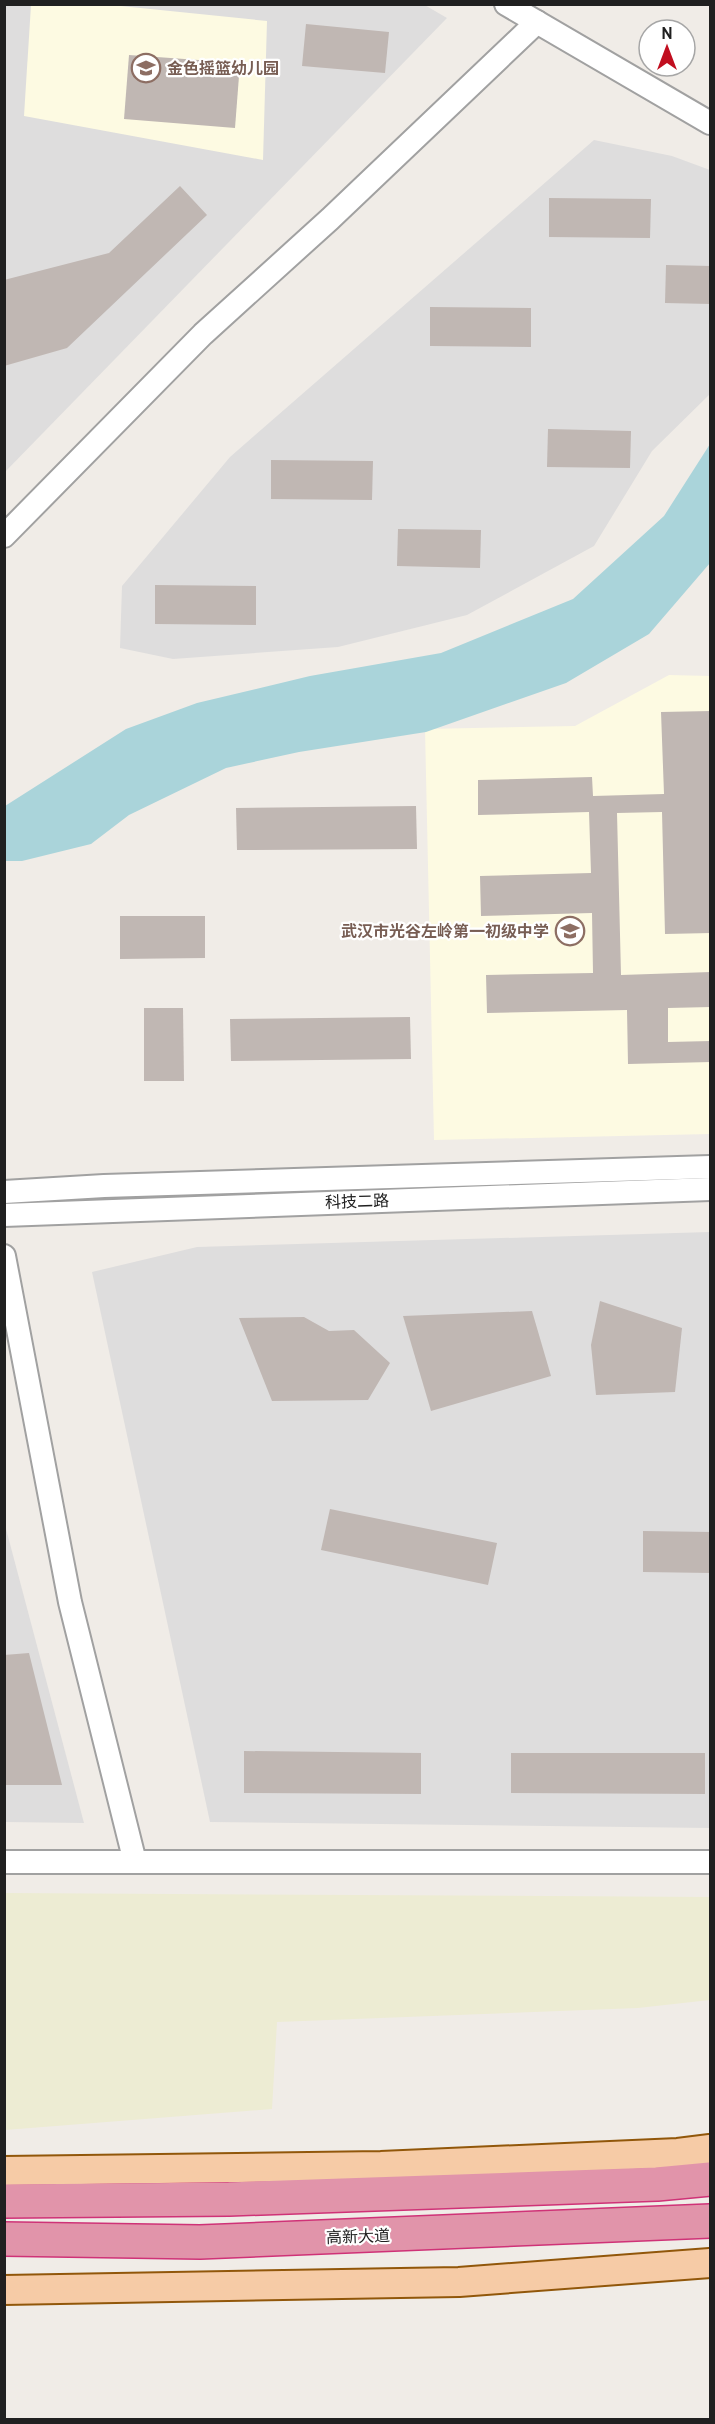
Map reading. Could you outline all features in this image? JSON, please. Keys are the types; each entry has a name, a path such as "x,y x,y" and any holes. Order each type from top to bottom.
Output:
{"highway":[{"path":"4,2201 229,2199 657,2184 711,2179"},
{"name":"高新大道","path":"4,2239 200,2242 711,2221"}],"main road":[{"path":"4,2171 381,2166 711,2149"},
{"path":"4,2290 459,2282 711,2264"}],"street":[{"path":"506,4 711,123"},
{"path":"4,536 203,334 330,219 537,22"},
{"name":"科技二路","path":"4,1192 104,1186 711,1167"},
{"name":"科技二路","path":"4,1215 711,1190"},
{"path":"4,1256 70,1602 135,1862"},
{"path":"4,1862 711,1862"}],"shaded area":[{"path":"423,4 447,18 5,472 5,5"},
{"name":"金色摇篮幼儿园","path":"31,5 111,5 267,21 263,160 24,116"},
{"path":"594,140 672,156 710,170 710,394 652,451 594,546 467,615 338,647 173,659 120,648 122,586 230,457"},
{"name":"武汉市光谷左岭第一初级中学","path":"669,675 710,676 710,1134 434,1140 425,729 575,726"},
{"path":"710,1232 710,1828 210,1822 92,1272 197,1247"},
{"path":"5,1525 84,1823 5,1822"}],"green space":[{"path":"5,1893 710,1897 710,2000 638,2008 277,2022 272,2109 5,2130"}],"water":[{"path":"710,444 710,563 649,634 566,683 426,732 299,752 226,768 129,815 91,844 22,861 5,861 5,806 126,729 197,703 310,676 441,653 573,599 664,516"}],"building":[{"path":"306,24 389,32 385,73 302,66"},
{"path":"129,55 240,63 235,128 124,119"},
{"path":"180,186 207,215 67,348 4,366 4,280 109,253"},
{"path":"549,198 651,199 650,238 549,237"},
{"path":"666,265 711,266 711,304 665,303"},
{"path":"430,307 531,308 531,347 430,346"},
{"path":"548,429 631,431 630,468 547,467"},
{"path":"271,460 373,461 372,500 271,499"},
{"path":"398,529 481,530 480,568 397,566"},
{"path":"155,585 256,586 256,625 155,624"},
{"path":"711,711 711,933 665,934 662,812 617,813 621,975 711,972 711,1007 668,1008 668,1042 711,1041 711,1062 628,1064 627,1010 487,1013 486,975 593,973 592,913 481,916 480,876 591,873 589,812 478,815 478,780 592,777 593,796 664,794 661,712"},
{"path":"416,806 417,849 237,850 236,808"},
{"path":"120,916 205,916 205,958 120,959"},
{"path":"144,1008 183,1008 184,1081 144,1081"},
{"path":"410,1017 411,1059 231,1061 230,1019"},
{"path":"600,1301 682,1328 675,1392 596,1395 591,1345"},
{"path":"532,1311 551,1376 431,1411 403,1316"},
{"path":"304,1317 329,1331 354,1330 390,1363 368,1400 272,1401 239,1318"},
{"path":"330,1509 497,1543 488,1585 321,1550"},
{"path":"643,1531 711,1532 711,1573 643,1572"},
{"path":"29,1653 62,1785 4,1785 4,1655"},
{"path":"244,1751 421,1753 421,1794 244,1793"},
{"path":"511,1753 705,1753 705,1794 511,1793"}],"place":[{"name":"金色摇篮幼儿园","path":"146,68"},
{"name":"武汉市光谷左岭第一初级中学","path":"570,931"}]}
